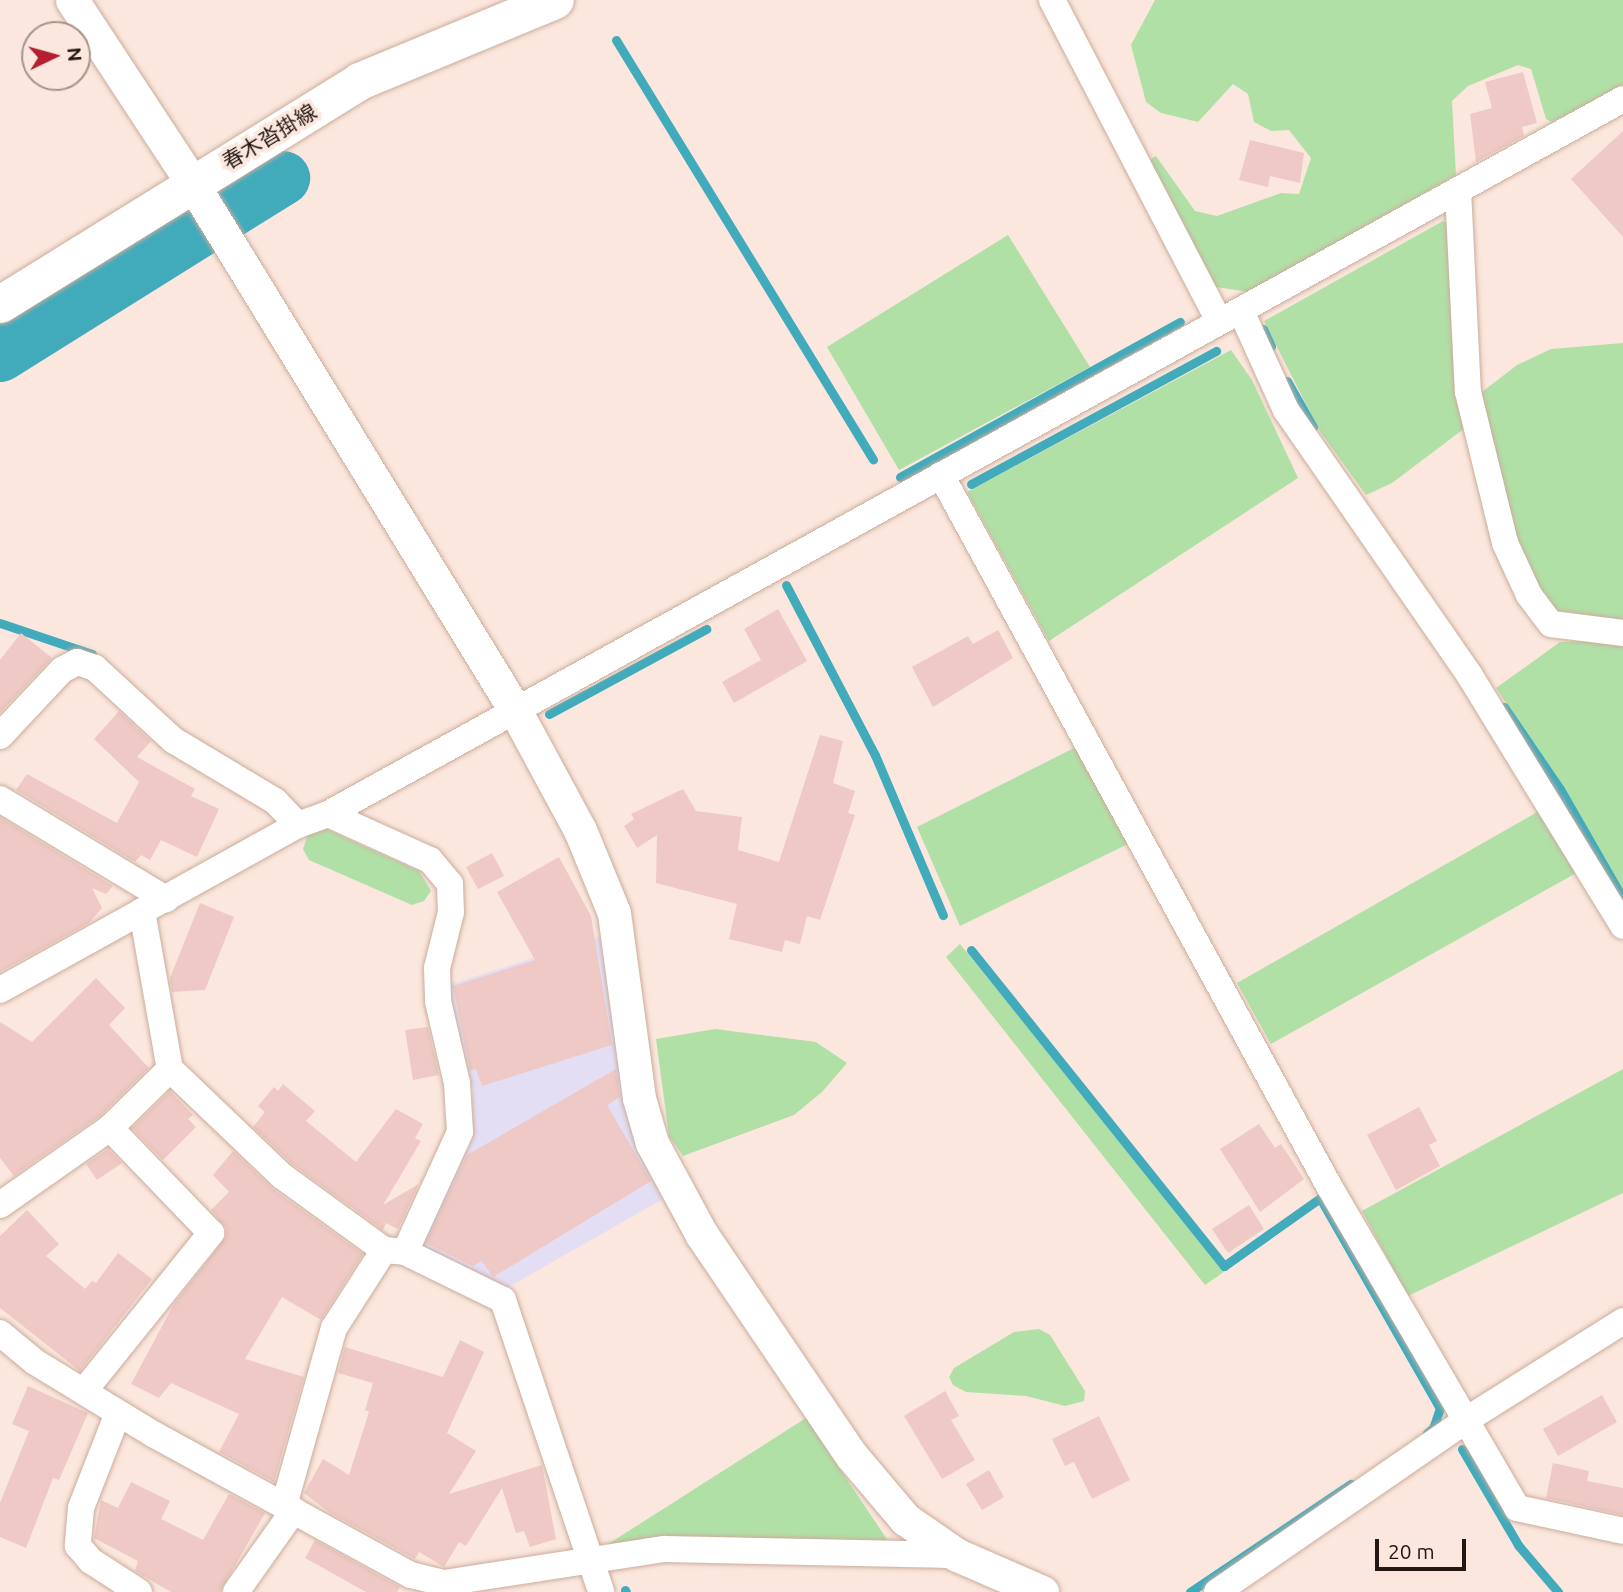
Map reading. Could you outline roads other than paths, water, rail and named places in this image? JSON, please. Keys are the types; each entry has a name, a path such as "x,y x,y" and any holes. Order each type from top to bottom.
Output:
{"main road":[{"name":"春木沓掛線","path":"0,304 359,81 555,0"}],"street":[{"path":"72,0 192,183 515,710 580,830 614,912 639,1098 652,1143 669,1179 851,1455 905,1519 957,1555 1042,1592"},
{"path":"1052,0 1286,410 1470,676 1623,926"},
{"path":"0,990 298,825 328,814 1623,99"},
{"path":"1458,190 1468,393 1505,543 1529,595 1550,624 1623,633"},
{"path":"941,475 1329,1186 1517,1508 1623,1531"},
{"path":"0,736 62,670 78,662 95,668 173,740 275,801 298,825"},
{"path":"0,799 166,898"},
{"path":"236,1592 290,1506 334,1328 394,1251 460,1132 457,1083 438,990 437,968 450,912 450,884 430,860 328,814"},
{"path":"142,911 170,1069 282,1176 394,1251 503,1300 601,1592"},
{"path":"0,1205 110,1128 170,1069"},
{"path":"84,1391 211,1233 110,1128"},
{"path":"1217,1592 1466,1420 1623,1321"},
{"path":"0,1333 35,1362 118,1413 411,1575 444,1583 664,1549 957,1555"},
{"path":"118,1413 81,1508 78,1546 91,1561 139,1592"}],"waterway":[{"path":"616,40 873,459"},
{"path":"0,355 283,178"},
{"path":"900,477 1180,322"},
{"path":"1263,329 1271,346"},
{"path":"971,484 1216,351"},
{"path":"1287,381 1313,427"},
{"path":"786,585 875,755 943,915"},
{"path":"0,623 92,654"},
{"path":"549,714 706,629"},
{"path":"1504,707 1560,789 1623,899"},
{"path":"971,950 1224,1266 1320,1198 1440,1408 1433,1428 1427,1433"},
{"path":"1462,1449 1518,1545 1558,1592"},
{"path":"1190,1592 1351,1484"}]}
